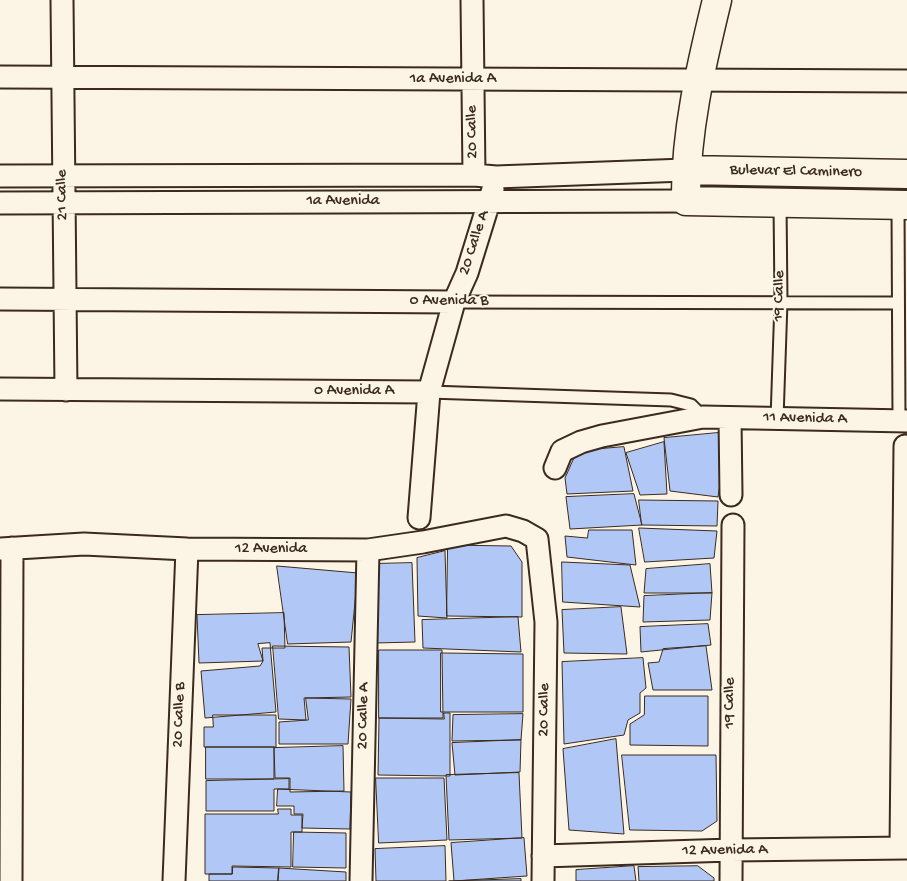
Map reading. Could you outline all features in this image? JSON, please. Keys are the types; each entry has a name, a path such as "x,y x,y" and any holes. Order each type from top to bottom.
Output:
{"main road":[{"path":"686,201 685,170 698,80 717,0"},
{"name":"Bulevar El Caminero","path":"685,170 907,174"},
{"name":"Bulevar El Caminero","path":"686,201 902,205"}],"street":[{"name":"21 Calle","path":"62,0 66,390"},
{"name":"20 Calle","path":"472,0 474,175"},
{"name":"1a Avenida A","path":"0,77 907,81"},
{"name":"1a Avenida","path":"0,176 474,175 496,177 685,170"},
{"name":"20 Calle A","path":"419,518 429,392 454,302 466,273 496,177"},
{"name":"1a Avenida","path":"0,203 686,201"},
{"name":"0 Avenida B","path":"0,299 454,302"},
{"name":"0 Avenida A","path":"0,389 429,392"},
{"name":"11 Avenida A","path":"703,417 903,421"},
{"path":"555,468 562,451 581,442 602,436 703,417"},
{"path":"730,418 730,495"},
{"path":"904,848 905,446"},
{"name":"19 Calle","path":"731,881 733,525"},
{"name":"12 Avenida","path":"6,549 84,544 187,549 368,550 423,542 506,526 523,531 538,539"},
{"name":"20 Calle","path":"538,539 546,622 544,881"},
{"path":"6,549 11,881"},
{"name":"20 Calle B","path":"174,881 187,549"},
{"name":"20 Calle A","path":"361,881 368,550"},
{"name":"12 Avenida A","path":"543,856 730,850 904,848"}],"lane":[{"name":"19 Calle","path":"776,419 781,302 780,203"},
{"path":"902,205 898,303 903,421"},
{"name":"0 Avenida B","path":"454,302 898,303"},
{"name":"0 Avenida A","path":"429,392 671,400 691,405 703,417"}],"building":[{"path":"728,432 718,497 670,491 664,438"},
{"path":"664,442 667,494 640,495 626,453"},
{"path":"624,447 633,491 567,494 565,478 577,451"},
{"path":"634,494 642,525 570,529 566,497"},
{"path":"639,500 718,501 717,526 642,525"},
{"path":"639,528 717,531 714,558 645,562"},
{"path":"589,530 632,530 636,565 567,557 565,536 587,538"},
{"path":"448,545 511,546 522,562 522,617 447,616"},
{"path":"445,551 447,618 418,616 417,558"},
{"path":"562,562 630,565 640,607 563,602"},
{"path":"412,563 415,642 375,643 372,564"},
{"path":"710,564 712,593 644,593 646,569"},
{"path":"277,566 358,573 351,642 288,644"},
{"path":"712,593 710,620 643,622 644,596"},
{"path":"621,607 627,654 564,653 562,610"},
{"path":"284,613 285,648 262,648 263,661 199,663 197,615"},
{"path":"518,617 521,652 423,648 422,620"},
{"path":"708,624 711,645 641,652 640,627"},
{"path":"270,643 276,712 205,718 201,671 260,666 263,661 258,644"},
{"path":"273,646 349,647 351,697 304,698 306,720 279,719"},
{"path":"706,646 712,690 653,690 648,663 659,662 663,649"},
{"path":"379,650 442,650 443,718 379,718"},
{"path":"441,653 523,654 523,712 441,712"},
{"path":"643,658 646,688 640,693 640,713 628,720 624,735 564,744 562,662"},
{"path":"645,696 708,696 708,746 630,745 630,724 644,715"},
{"path":"306,698 351,699 348,744 279,744 279,722 308,720"},
{"path":"444,713 450,713 450,776 378,775 379,718 444,719"},
{"path":"523,714 521,740 452,741 453,715"},
{"path":"213,715 276,715 276,747 204,747 204,727 213,727"},
{"path":"616,739 624,834 569,830 563,749"},
{"path":"521,740 520,772 455,775 452,743"},
{"path":"343,746 344,791 290,792 290,778 275,778 274,748"},
{"path":"206,747 274,747 274,779 206,779"},
{"path":"622,755 716,755 717,821 702,831 630,830"},
{"path":"519,773 522,838 449,840 446,775"},
{"path":"376,778 444,778 447,840 379,843"},
{"path":"289,779 289,789 274,789 274,811 206,811 206,781"},
{"path":"278,789 351,792 350,829 302,828 303,814 294,814 294,806 277,806"},
{"path":"278,809 291,809 291,815 302,815 302,832 291,832 291,867 232,866 232,874 205,874 205,814 278,814"},
{"path":"294,832 346,833 346,868 293,867"},
{"path":"524,838 527,876 454,881 451,843"},
{"path":"445,846 446,881 376,881 375,849"},
{"path":"634,866 636,881 576,881 576,870"},
{"path":"698,866 714,878 714,881 639,881 638,867"},
{"path":"233,867 279,868 278,881 209,881 209,874 232,874"},
{"path":"279,868 346,872 346,881 278,881"},
{"path":"521,879 521,881 449,881"}]}
